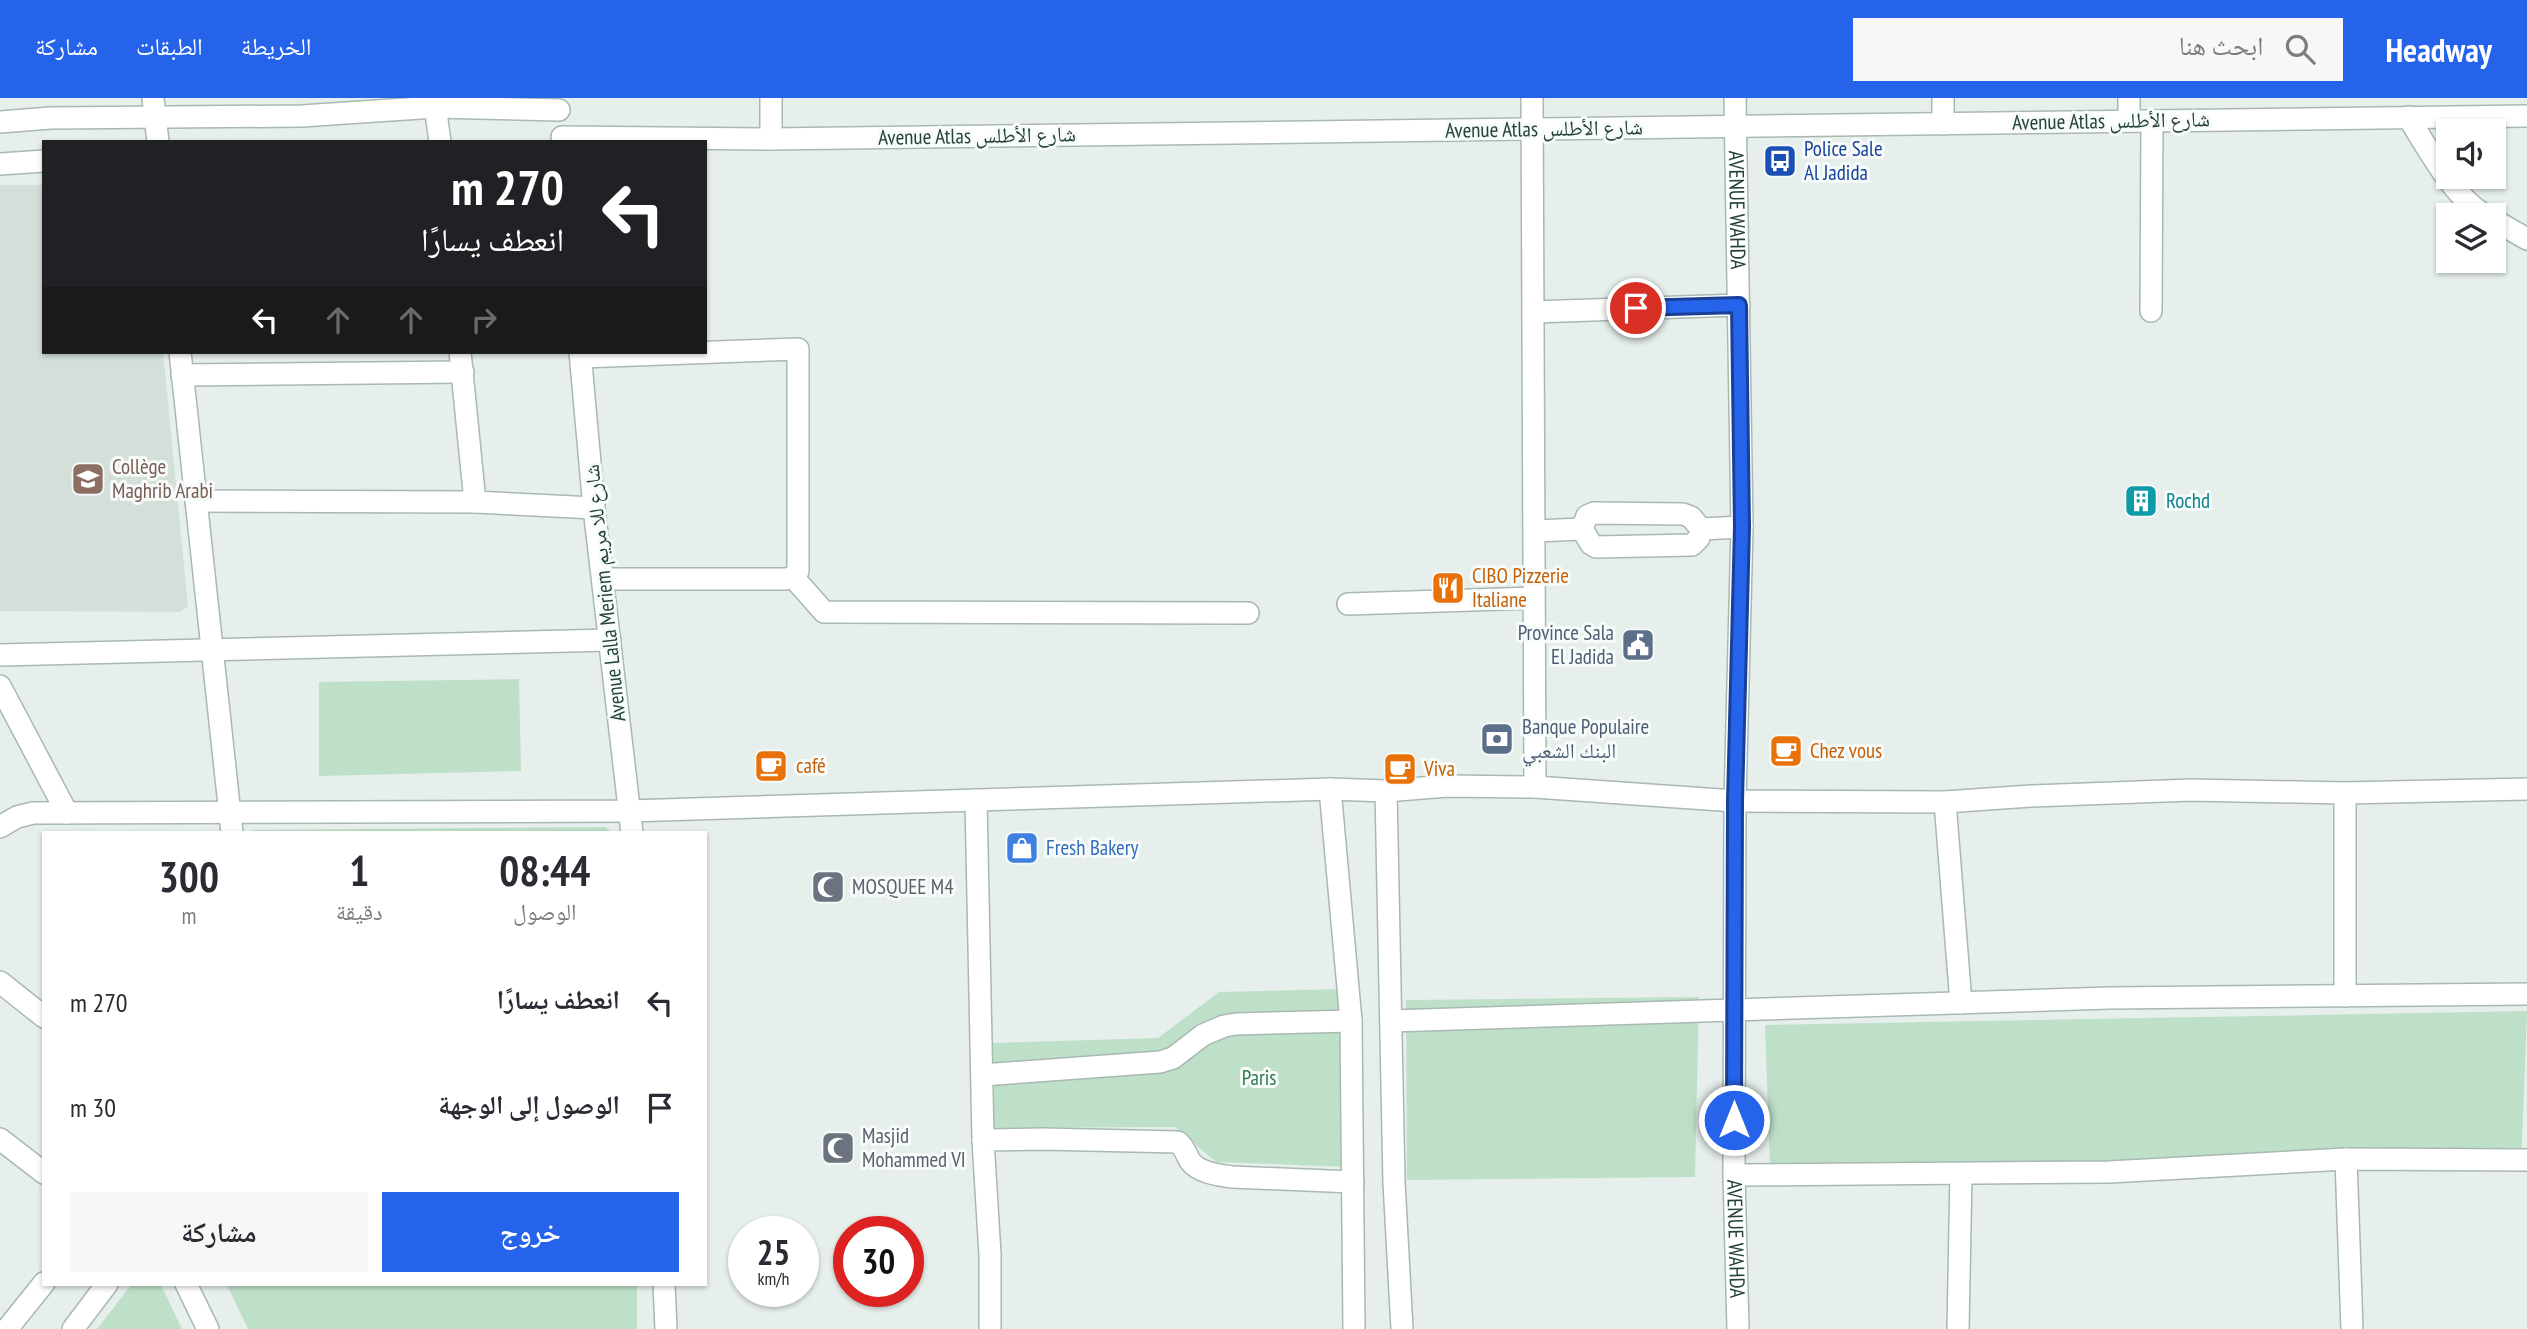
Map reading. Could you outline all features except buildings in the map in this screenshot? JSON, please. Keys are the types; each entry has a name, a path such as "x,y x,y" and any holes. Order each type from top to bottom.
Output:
{"street":[{"path":"771,98 771,139"},
{"path":"1532,98 1535,787"},
{"name":"AVENUE WAHDA","path":"1735,98 1742,527 1735,801 1734,1175 1738,1329"},
{"path":"1943,98 1943,124"},
{"path":"2129,98 2129,121"},
{"path":"435,102 440,140"},
{"path":"0,122 50,108 154,108 302,116 435,102 558,104 562,139"},
{"path":"154,108 158,140"},
{"name":"Avenue Atlas شارع الأطلس","path":"562,139 771,139 2527,116"},
{"path":"2407,117 2440,169 2470,203"},
{"path":"2151,311 2152,121"},
{"path":"0,164 42,161"},
{"path":"2506,227 2527,239"},
{"path":"1533,312 1739,305"},
{"path":"603,579 786,579 798,571 798,349 707,351"},
{"path":"180,354 230,823"},
{"name":"Avenue Lalla Meriem شارع للا مريم","path":"581,354 594,508 632,831"},
{"path":"182,375 461,362 475,502"},
{"path":"196,502 475,502 594,508"},
{"path":"1582,529 1587,516 1594,513 1683,514 1690,517 1701,529"},
{"path":"1701,529 1742,527"},
{"path":"1535,531 1582,529"},
{"path":"1582,529 1591,544 1596,547 1692,545 1699,538 1701,529"},
{"path":"793,576 824,612 1248,613"},
{"path":"1348,604 1534,598"},
{"path":"0,655 610,640"},
{"path":"0,686 68,813"},
{"path":"0,827 17,817 33,813 230,823 1330,789 1386,791 1447,786 1535,787 1735,801 1945,802 2192,790 2345,793 2527,789"},
{"path":"1330,789 1351,1021 1354,1329"},
{"path":"1386,791 1395,1182 1402,1329"},
{"path":"2345,793 2345,996"},
{"path":"976,800 982,1075 990,1255 989,1329"},
{"path":"1945,802 1961,1003"},
{"path":"0,982 42,1015"},
{"path":"1391,1021 1961,1003 2527,994"},
{"path":"982,1075 1160,1062 1173,1058 1213,1030 1236,1024 1351,1021"},
{"path":"0,1139 42,1171"},
{"path":"984,1140 1178,1142 1198,1167 1215,1174 1353,1182"},
{"path":"1734,1175 2109,1172 2346,1159 2527,1160"},
{"path":"2346,1159 2353,1329"},
{"path":"1958,1329 1961,1174"},
{"path":"7,1329 42,1285"},
{"path":"73,1329 105,1286"},
{"path":"187,1286 208,1329"},
{"path":"664,1286 666,1329"}],"shaded area":[{"name":"Collège Maghrib Arabi","path":"0,185 42,185 42,354 163,354 188,606 180,612 0,611"}],"green space":[{"path":"519,679 521,771 319,776 319,682"},
{"path":"605,827 610,831 252,831"},
{"name":"Paris","path":"1343,989 1348,1167 1216,1162 1175,1127 990,1128 992,1043 1158,1038 1219,992"},
{"path":"1699,997 1695,1177 1407,1180 1406,1000"},
{"path":"2527,1011 2521,1166 1770,1168 1765,1025"},
{"path":"130,1286 161,1286 182,1329 97,1329"},
{"path":"227,1286 637,1286 637,1329 248,1329"}],"place":[{"name":"Police Sale Al Jadida","path":"1780,161"},
{"name":"Collège Maghrib Arabi","path":"88,479"},
{"name":"Rochd","path":"2141,501"},
{"name":"CIBO Pizzerie Italiane","path":"1448,588"},
{"name":"Province Sala El Jadida","path":"1638,645"},
{"name":"Banque Populaire البنك الشعبي","path":"1497,739"},
{"name":"Chez vous","path":"1786,751"},
{"name":"café","path":"771,766"},
{"name":"Viva","path":"1400,769"},
{"name":"Fresh Bakery","path":"1022,848"},
{"name":"MOSQUEE M4","path":"828,887"},
{"name":"Masjid Mohammed VI","path":"838,1148"}],"route":[{"path":"1636,308 1739,305 1742,527 1735,801 1734,1120"}]}
